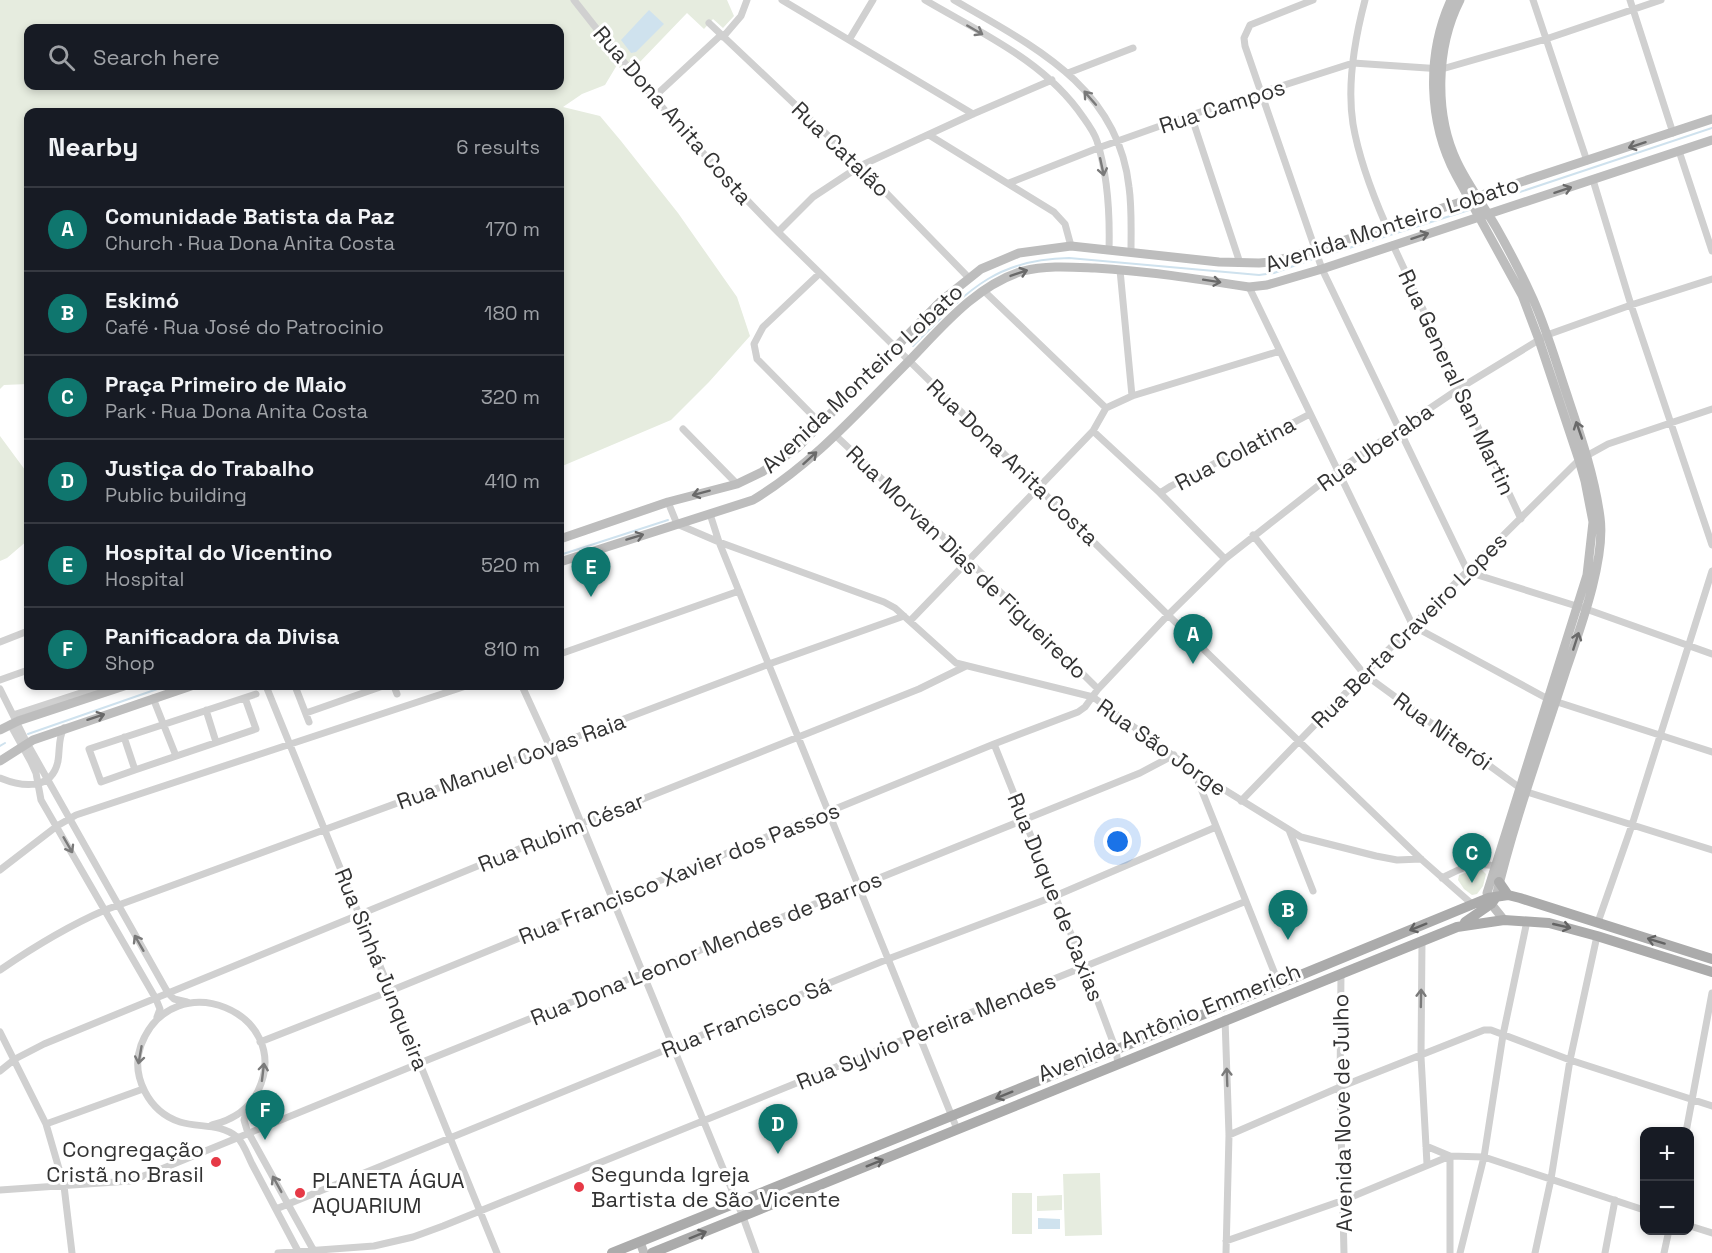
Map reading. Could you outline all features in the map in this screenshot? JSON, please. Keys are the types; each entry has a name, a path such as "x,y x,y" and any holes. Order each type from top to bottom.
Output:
{"main road":[{"path":"1495,882 1508,895 1712,958"},
{"path":"1457,927 1479,914 1492,900 1508,895"},
{"name":"Avenida Antônio Emmerich","path":"612,1253 1472,904 1492,900"},
{"path":"1472,904 1478,909 1479,914"},
{"name":"Avenida Antônio Emmerich","path":"655,1252 1457,927 1504,920 1558,925 1712,972"},
{"path":"1046,1078 1052,1092"}],"street":[{"name":"Rua Dona Anita Costa","path":"574,0 718,171 819,274 1168,615 1422,859 1472,904"},
{"path":"654,97 722,36 741,16 747,0"},
{"path":"782,0 973,114"},
{"path":"849,40 873,0"},
{"path":"925,0 1028,61 1052,80 1074,103 1089,126 1098,148 1110,213 1109,250"},
{"path":"954,0 1035,46 1068,73 1097,106 1117,142 1129,186 1131,252"},
{"path":"1312,0 1250,25 1244,38 1245,46 1321,267 1398,431 1468,572 1581,608 1712,654"},
{"path":"1365,0 1353,63 1353,124 1371,192 1386,225"},
{"path":"1451,0 1437,44 1446,129 1456,159 1474,199 1533,299 1601,520 1595,573 1581,608 1495,882 1492,900 1504,920"},
{"path":"1438,69 1460,0"},
{"path":"1533,0 1587,161"},
{"path":"1630,0 1673,133"},
{"path":"1438,69 1546,39 1661,0"},
{"name":"Rua Catalão","path":"709,23 861,166 969,278"},
{"path":"1068,73 1133,48"},
{"name":"Rua Campos","path":"1009,183 1191,115 1353,63 1438,69"},
{"path":"778,232 813,197 861,166 1052,80"},
{"path":"1191,115 1240,262"},
{"name":"Avenida Monteiro Lobato","path":"564,538 737,484 777,463 821,424 941,301 981,269 1019,253 1071,246 1240,262 1271,262 1315,252 1386,225 1474,199 1712,119"},
{"path":"929,135 1054,212 1065,224 1071,246"},
{"name":"Avenida Monteiro Lobato","path":"564,561 753,500 773,488 835,435 944,325 984,291 1022,272 1067,267 1120,270 1250,287 1267,285 1394,245 1482,213 1593,180 1712,140"},
{"path":"1679,151 1712,251"},
{"path":"1593,180 1631,305 1712,543"},
{"name":"Rua General San Martin","path":"1394,245 1521,519"},
{"path":"1120,270 1132,396"},
{"path":"819,274 763,327 754,344 757,359 821,424"},
{"name":"Rua Uberaba","path":"1093,697 1168,615 1225,559 1337,471 1460,388 1543,337 1712,279"},
{"path":"1250,287 1413,626 1552,701 1712,752"},
{"path":"984,291 1106,408"},
{"path":"907,619 968,560 1093,431 1106,408 1132,396 1280,351"},
{"path":"1583,457 1608,444 1712,409"},
{"name":"Rua Colatina","path":"1160,493 1310,414"},
{"path":"683,429 737,484"},
{"path":"1093,431 1160,493 1225,559"},
{"name":"Rua Morvan Dias de Figueiredo","path":"835,435 968,560 1098,689"},
{"name":"Rua Berta Craveiro Lopes","path":"1241,801 1364,674 1583,457"},
{"path":"669,504 677,523"},
{"path":"710,514 719,542 957,1129"},
{"name":"Rua São Jorge","path":"677,523 719,542 868,595 895,608 956,663 1093,697 1194,771 1288,830 1314,842 1397,860 1422,859"},
{"name":"Rua Niterói","path":"1254,535 1364,674 1523,790 1712,850"},
{"path":"1598,922 1690,647 1712,571"},
{"path":"564,653 739,591"},
{"name":"Rua Manuel Covas Raia","path":"0,970 41,941 74,923 105,910 769,664 907,619"},
{"path":"0,642 24,633"},
{"name":"Rua Rubim César","path":"0,1071 15,1059 44,1044 580,824 919,689 966,666"},
{"path":"0,680 24,671"},
{"path":"0,689 36,773 41,800 160,1009 139,1051 138,1073 143,1089 154,1104 169,1117 193,1125 212,1125 229,1120 250,1104"},
{"path":"0,730 13,720 90,690"},
{"path":"13,720 111,690"},
{"path":"0,761 24,744 64,728 178,690"},
{"name":"Rua Sinhá Junqueira","path":"268,690 497,1253"},
{"path":"297,690 309,722"},
{"path":"306,713 372,690"},
{"path":"396,690 397,694"},
{"path":"0,870 57,826 73,817 454,690"},
{"path":"524,690 550,747 756,1253"},
{"path":"245,698 256,729 101,782 89,748 256,694"},
{"name":"Rua Francisco Xavier dos Passos","path":"260,1042 1078,712 1093,697"},
{"path":"153,698 176,756"},
{"path":"206,710 216,742"},
{"path":"0,778 20,785 37,785 47,779 56,767 60,735 64,728"},
{"path":"124,737 135,770"},
{"path":"24,744 73,817 118,906 168,993 177,1000 219,1005 240,1015 254,1029 264,1056 265,1070 244,1120 248,1132 315,1252"},
{"name":"Rua Duque de Caxias","path":"994,744 1085,967 1116,1050 1118,1064"},
{"name":"Rua Dona Leonor Mendes de Barros","path":"0,1190 130,1181 1140,773 1174,755"},
{"path":"1194,771 1244,902 1279,984"},
{"path":"1495,882 1495,866 1523,790"},
{"name":"Rua Francisco Sá","path":"276,1209 888,959 1055,896 1216,827"},
{"path":"1288,830 1313,891"},
{"path":"1442,878 1470,865 1495,866"},
{"name":"Rua Sylvio Pereira Mendes","path":"278,1253 315,1252 397,1241 480,1212 1244,902"},
{"path":"1460,1253 1484,1157 1503,1035 1527,921"},
{"path":"1535,1253 1551,1179 1570,1060 1597,936"},
{"path":"1422,940 1421,1057 1426,1164"},
{"name":"Avenida Nove de Julho","path":"1341,973 1340,1088 1344,1253"},
{"path":"1687,1127 1712,993"},
{"path":"155,1022 172,1009 195,1003"},
{"path":"1225,1020 1229,1135 1226,1253"},
{"path":"1229,1135 1484,1030 1491,1030 1570,1060 1712,1106"},
{"path":"0,1032 46,1124 64,1186 72,1253"},
{"path":"46,1124 143,1089"},
{"path":"212,1125 237,1137 299,1252"},
{"path":"1426,1146 1450,1156"},
{"path":"1226,1242 1344,1200 1426,1164 1450,1156 1484,1157 1640,1209"},
{"path":"1450,1156 1450,1253"},
{"path":"1605,1253 1615,1200"},
{"path":"1694,1228 1712,1233"},
{"path":"1664,1253 1668,1235"},
{"path":"645,1239 655,1252"},
{"path":"644,1253 645,1239"}],"shaded area":[{"path":"0,0 727,0 734,16 723,28 713,19 704,29 687,13 637,65 640,69 629,78 617,65 605,85 582,94 563,107 600,116 678,213 737,297 750,336 671,420 564,465 564,108 24,108 24,384 4,385 0,389"},
{"path":"0,436 24,469 24,543 0,561"},
{"path":"1480,868 1486,874 1483,886 1477,894 1472,895 1458,880 1459,875"},
{"path":"1100,1173 1102,1235 1065,1236 1063,1174"},
{"path":"1012,1193 1032,1193 1032,1234 1012,1234"},
{"path":"1062,1195 1062,1210 1037,1211 1037,1196"}],"water":[{"path":"649,10 664,24 636,52 631,53 621,40"},
{"path":"1038,1218 1060,1219 1060,1229 1038,1229"}],"waterway":[{"path":"1493,201 1712,128"},
{"path":"1330,254 1469,210"},
{"path":"913,346 964,296 981,283 1019,265 1069,258 1259,275 1274,273 1313,259"},
{"path":"564,554 668,520"},
{"path":"28,734 154,690"},
{"path":"0,746 5,743"}],"place":[{"name":"Hospital do Vicentino","path":"591,597"},
{"name":"Comunidade Batista da Paz","path":"1193,664"},
{"name":"Praça Primeiro de Maio","path":"1472,883"},
{"name":"Eskimó","path":"1288,940"},
{"name":"Panificadora da Divisa","path":"265,1140"},
{"name":"Justiça do Trabalho","path":"778,1154"},
{"name":"Congregação Cristã no Brasil","path":"216,1162"},
{"name":"Segunda Igreja Bartista de São Vicente","path":"579,1187"},
{"name":"PLANETA ÁGUA AQUARIUM","path":"300,1193"}]}
